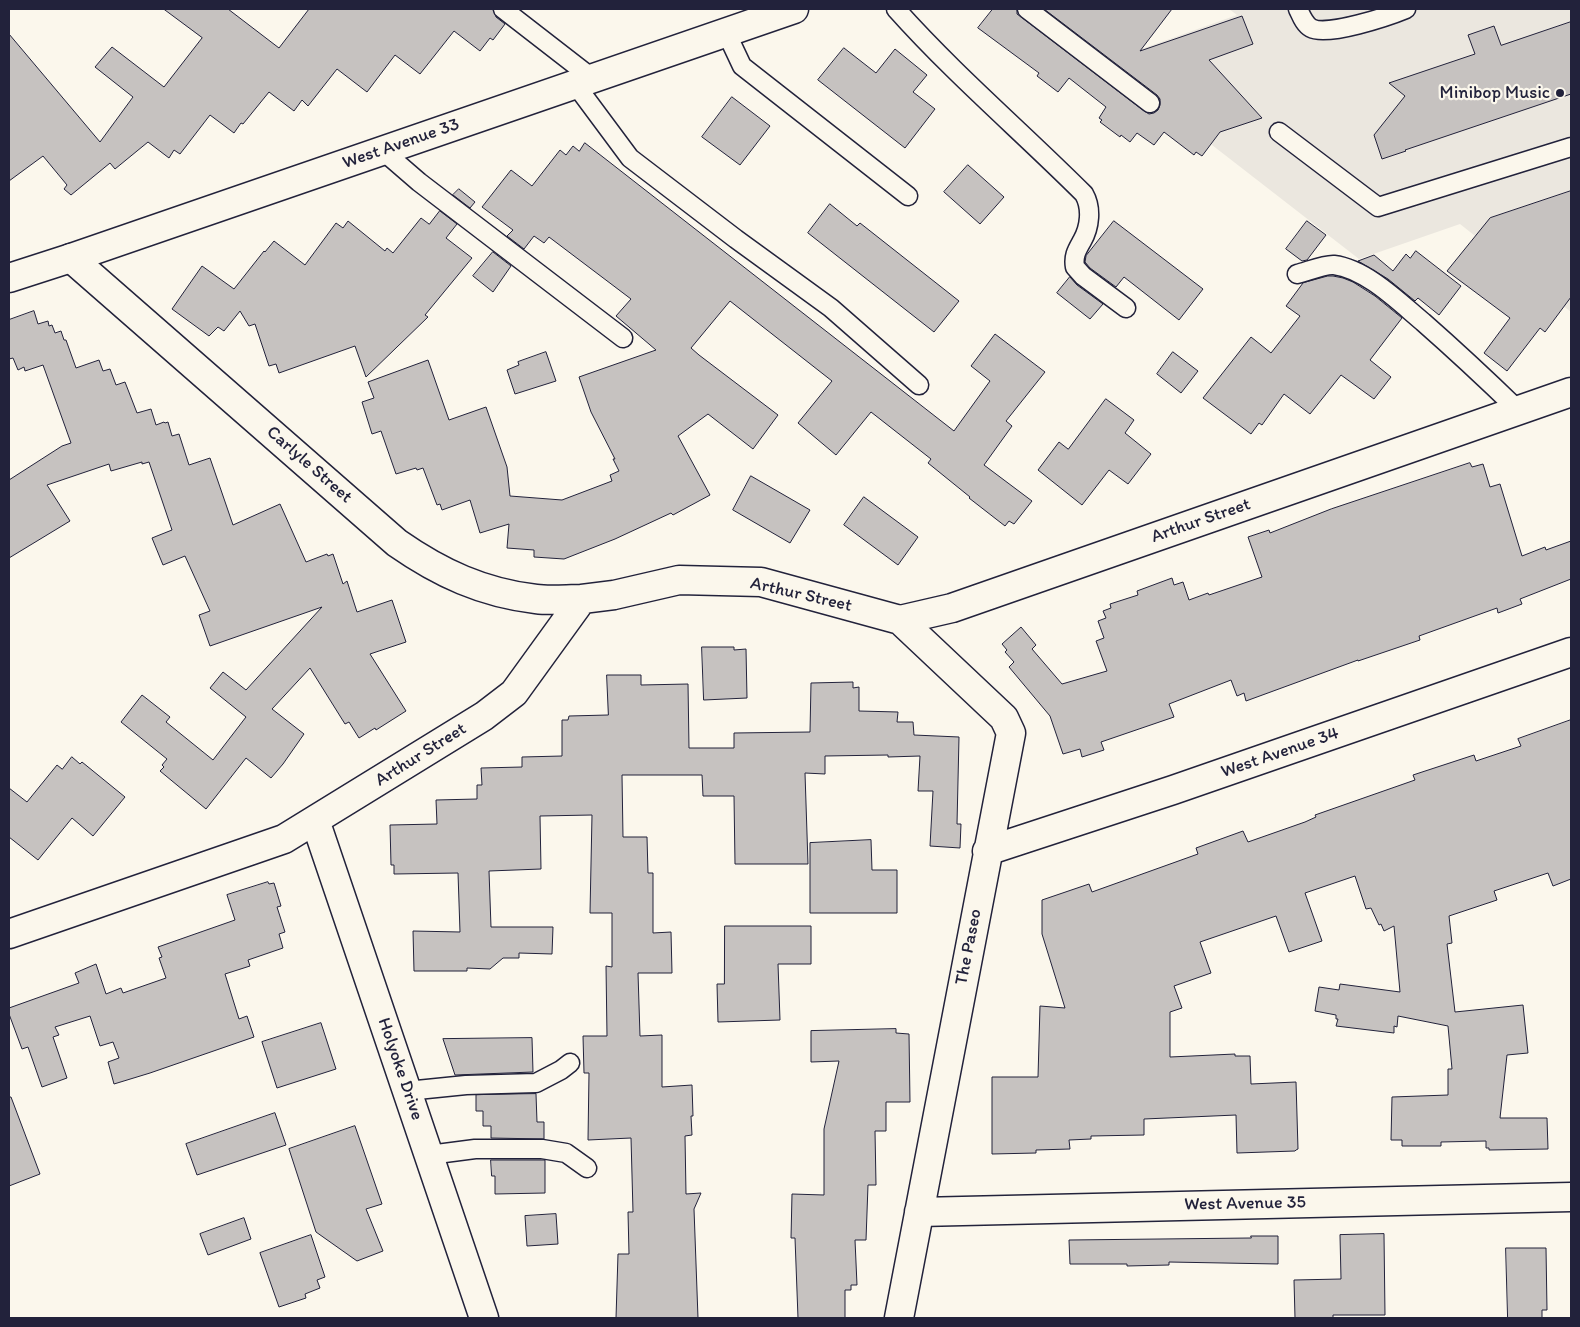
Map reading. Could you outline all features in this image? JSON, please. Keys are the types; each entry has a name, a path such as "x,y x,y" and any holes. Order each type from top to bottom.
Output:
{"street":[{"name":"West Avenue 33","path":"9,278 794,9"},
{"name":"Carlyle Street","path":"71,258 397,542 420,559 456,578 496,592 536,599 582,600"},
{"name":"Arthur Street","path":"9,934 284,839 484,716 514,693 582,600 614,595 679,580 761,582 900,620 952,608 1571,392"},
{"name":"The Paseo","path":"899,1318 1011,733 1004,718 900,620"},
{"name":"West Avenue 34","path":"987,851 1173,790 1571,652"},
{"name":"Holyoke Drive","path":"315,820 484,1318"},
{"name":"West Avenue 35","path":"919,1212 1571,1197"}],"lane":[{"path":"503,9 584,81 630,158 736,239 831,308 919,385"},
{"path":"896,9 994,109 1084,194 1089,202 1089,219 1086,232 1075,253 1075,267 1083,276 1126,308"},
{"path":"1027,9 1150,103"},
{"path":"1298,9 1305,23 1314,29 1350,27 1406,9"},
{"path":"726,32 742,66 908,196"},
{"path":"1279,132 1378,207 1571,147"},
{"path":"382,150 419,182 623,338"},
{"path":"1297,274 1333,265 1348,269 1368,279 1409,311 1475,368 1518,410"},
{"path":"407,1091 466,1085 536,1083 570,1063"},
{"path":"429,1155 474,1149 542,1149 566,1153 587,1168"}],"shaded area":[{"path":"1229,9 1571,9 1571,312 1460,224 1359,259 1105,62 1237,15"}],"building":[{"path":"164,9 228,9 279,48 309,9 493,9 496,17 505,24 493,40 490,38 480,51 454,31 420,74 395,55 367,92 337,69 308,106 302,100 294,111 269,92 234,133 210,115 180,154 174,150 169,158 148,142 115,169 110,163 71,195 64,189 67,185 43,156 9,181 9,34 100,142 133,97 95,67 112,47 164,87 202,38"},
{"path":"993,9 1017,9 1017,14 1149,114 1158,110 1160,99 1157,95 1044,9 1172,9 1140,51 1242,16 1253,44 1209,60 1262,118 1220,132 1202,156 1196,152 1194,155 1164,132 1154,145 1137,133 1130,142 1100,122 1102,120 1099,118 1106,107 1069,78 1058,92 1037,76 1039,73 978,28"},
{"path":"1571,22 1571,94 1382,159 1374,135 1405,96 1389,83 1475,54 1468,35 1494,26 1501,45"},
{"path":"844,48 876,73 895,49 927,75 913,92 935,109 905,148 818,80"},
{"path":"732,97 770,126 740,165 702,137"},
{"path":"585,143 954,431 990,381 971,366 995,334 1045,372 1006,421 1012,426 984,465 1032,501 1014,524 1009,521 1005,526 969,498 928,463 931,459 871,412 836,455 798,423 832,381 730,301 691,348 778,415 753,449 708,414 678,436 710,495 673,515 671,513 615,539 564,559 534,557 534,550 507,548 509,524 480,533 470,500 442,510 440,504 437,505 423,468 417,470 416,468 396,474 381,431 372,434 362,402 374,398 368,382 428,360 449,420 486,407 507,467 510,496 562,500 612,481 610,475 619,471 613,459 615,459 591,412 579,377 656,350 616,316 631,299 549,237 544,243 534,236 524,249 507,236 513,230 482,207 511,170 532,186 560,150 566,155 573,146 579,151"},
{"path":"968,165 1004,197 980,224 944,192"},
{"path":"459,189 475,202 470,208 453,195"},
{"path":"1571,191 1571,297 1545,332 1540,328 1507,371 1484,353 1510,318 1447,271 1490,218"},
{"path":"830,204 857,226 860,223 959,301 934,332 808,233"},
{"path":"440,211 457,224 446,238 472,258 425,315 428,317 366,377 355,346 279,373 276,364 269,366 255,324 249,326 240,311 224,331 218,327 209,336 172,309 202,266 234,289 274,241 305,265 336,223 343,228 348,221 385,251 387,248 393,253 421,218 429,224"},
{"path":"1114,221 1203,289 1179,320 1124,277 1116,287 1090,268 1085,262 1086,256"},
{"path":"1307,221 1326,235 1307,260 1302,261 1286,249"},
{"path":"1416,251 1461,286 1439,315 1418,298 1415,301 1388,279 1358,261 1374,255 1393,271 1406,254 1410,258"},
{"path":"493,252 511,266 493,292 473,276"},
{"path":"1328,276 1343,278 1353,282 1375,296 1402,318 1370,360 1391,377 1374,399 1341,375 1310,414 1284,394 1262,425 1259,423 1251,434 1203,398 1251,337 1271,353 1300,316 1286,306 1303,283"},
{"path":"1070,277 1077,285 1103,304 1090,319 1057,293"},
{"path":"34,311 38,324 48,321 49,326 52,325 55,333 61,331 76,368 99,360 103,371 110,369 116,385 125,382 137,413 151,409 156,425 168,422 172,436 179,434 189,465 210,458 233,525 280,504 306,562 327,554 328,556 333,554 343,584 347,581 357,612 392,600 406,642 370,654 406,711 376,730 375,728 359,738 349,722 345,724 310,668 272,709 304,734 271,778 246,758 206,809 160,771 167,759 121,722 142,695 170,717 166,722 213,760 246,717 210,688 223,672 246,690 322,607 210,646 199,615 210,611 185,556 163,565 152,538 172,530 149,462 142,464 142,462 111,471 109,464 47,485 70,521 9,558 9,480 62,446 71,443 43,365 25,371 24,367 18,370 13,358 9,359 9,320"},
{"path":"546,352 556,381 515,394 507,370 519,365 518,362"},
{"path":"1173,352 1198,371 1181,393 1157,374"},
{"path":"1106,399 1134,420 1125,433 1151,454 1128,484 1109,470 1082,505 1038,470 1059,442 1068,449"},
{"path":"1470,463 1472,467 1483,464 1490,487 1500,484 1522,556 1545,547 1546,550 1571,541 1571,579 1520,599 1522,604 1498,613 1497,608 1419,636 1420,640 1358,660 1246,701 1244,693 1237,696 1231,680 1169,704 1174,717 1101,742 1104,750 1082,757 1080,749 1063,754 1050,716 1009,667 1014,662 1005,652 1007,650 1002,644 1021,627 1036,645 1032,649 1062,684 1107,671 1096,641 1104,638 1098,621 1106,618 1103,611 1111,608 1110,604 1138,595 1137,591 1172,578 1174,585 1183,582 1189,600 1262,577 1248,537 1269,530 1270,533 1331,509"},
{"path":"751,476 810,510 790,543 733,510"},
{"path":"864,497 918,537 898,565 844,525"},
{"path":"702,647 734,647 734,650 746,649 747,698 704,700"},
{"path":"607,675 641,675 641,685 688,684 689,748 734,748 734,733 810,732 811,683 853,682 853,688 859,687 859,711 898,712 897,722 913,722 914,735 959,737 957,824 961,824 960,848 930,846 933,791 918,791 920,756 825,756 825,774 805,773 808,864 735,864 734,796 703,796 702,775 622,775 623,837 647,837 648,873 653,873 653,933 671,932 672,973 638,973 640,1036 662,1035 662,1087 692,1085 692,1135 685,1136 686,1194 701,1193 694,1209 698,1318 616,1318 618,1254 629,1254 628,1212 633,1212 631,1138 588,1140 589,1073 584,1073 583,1036 607,1036 606,966 612,967 612,913 590,913 592,815 540,816 541,869 489,871 491,927 553,927 552,954 519,953 519,958 503,958 490,969 467,968 467,971 414,971 413,931 460,932 458,873 394,874 394,865 391,865 390,825 437,824 436,800 477,799 477,785 482,785 481,768 522,767 522,757 562,756 562,720 568,720 569,716 608,715"},
{"path":"1571,720 1571,879 1553,886 1548,873 1494,891 1497,900 1449,916 1452,943 1447,944 1455,1012 1523,1005 1528,1053 1507,1055 1500,1118 1547,1118 1548,1149 1489,1150 1489,1148 1486,1148 1486,1141 1441,1142 1441,1146 1402,1146 1402,1140 1391,1140 1392,1097 1448,1095 1448,1069 1452,1069 1448,1026 1398,1016 1397,1027 1394,1026 1394,1033 1336,1026 1338,1019 1336,1019 1336,1015 1315,1011 1319,987 1339,990 1340,984 1400,992 1394,926 1384,931 1371,908 1366,909 1355,876 1305,893 1322,941 1289,952 1276,916 1200,942 1211,973 1174,986 1182,1008 1170,1012 1170,1057 1235,1054 1235,1056 1250,1056 1251,1084 1296,1082 1298,1149 1295,1151 1237,1153 1236,1115 1144,1119 1144,1135 1091,1136 1091,1139 1069,1140 1070,1149 1036,1150 1036,1153 992,1154 992,1077 1038,1077 1040,1006 1065,1008 1042,934 1042,900 1089,884 1092,892 1198,854 1196,848 1243,831 1248,842 1305,822 1316,817 1315,815 1415,780 1413,775 1474,755 1476,761 1521,746 1518,739"},
{"path":"72,757 80,764 82,762 125,797 93,836 72,818 38,860 9,837 9,788 27,802 57,765 62,769"},
{"path":"871,840 872,870 897,870 897,913 810,913 810,843"},
{"path":"268,882 269,884 274,883 281,906 277,907 285,932 279,934 283,948 248,960 250,966 225,974 239,1019 247,1016 254,1037 114,1084 108,1062 119,1058 113,1042 100,1046 90,1016 55,1027 59,1035 53,1037 67,1078 42,1087 28,1047 22,1049 9,1014 9,1008 79,983 75,973 96,964 106,994 121,988 123,993 166,978 159,958 162,957 158,947 235,920 227,895"},
{"path":"725,926 811,926 811,964 778,964 780,1020 718,1022 717,984 724,984"},
{"path":"321,1023 336,1069 277,1088 262,1042"},
{"path":"896,1029 896,1033 909,1034 910,1102 886,1102 886,1131 875,1131 876,1185 868,1185 866,1240 855,1240 857,1285 851,1285 851,1290 845,1290 845,1318 798,1318 795,1238 791,1238 792,1194 824,1195 824,1129 839,1061 811,1062 811,1031"},
{"path":"532,1038 533,1072 455,1075 443,1039"},
{"path":"536,1094 537,1122 544,1122 544,1139 491,1138 491,1126 483,1126 483,1111 476,1111 476,1095"},
{"path":"9,1097 11,1097 40,1174 9,1186"},
{"path":"275,1113 286,1145 197,1175 186,1144"},
{"path":"355,1126 382,1204 366,1209 383,1251 357,1261 316,1232 289,1149"},
{"path":"491,1160 545,1160 545,1193 495,1194 495,1176 492,1176"},
{"path":"556,1214 558,1244 527,1246 525,1216"},
{"path":"244,1218 251,1239 208,1255 200,1234"},
{"path":"1384,1234 1385,1315 1333,1315 1333,1318 1295,1318 1294,1280 1341,1279 1340,1235"},
{"path":"311,1235 325,1277 317,1280 320,1288 305,1294 306,1298 279,1307 260,1253"},
{"path":"1251,1236 1278,1236 1278,1264 1169,1262 1169,1265 1127,1266 1127,1264 1070,1264 1069,1240 1251,1238"},
{"path":"1506,1248 1546,1248 1547,1310 1542,1310 1542,1318 1508,1318"}],"place":[{"name":"Minibop Music","path":"1560,93"}]}
